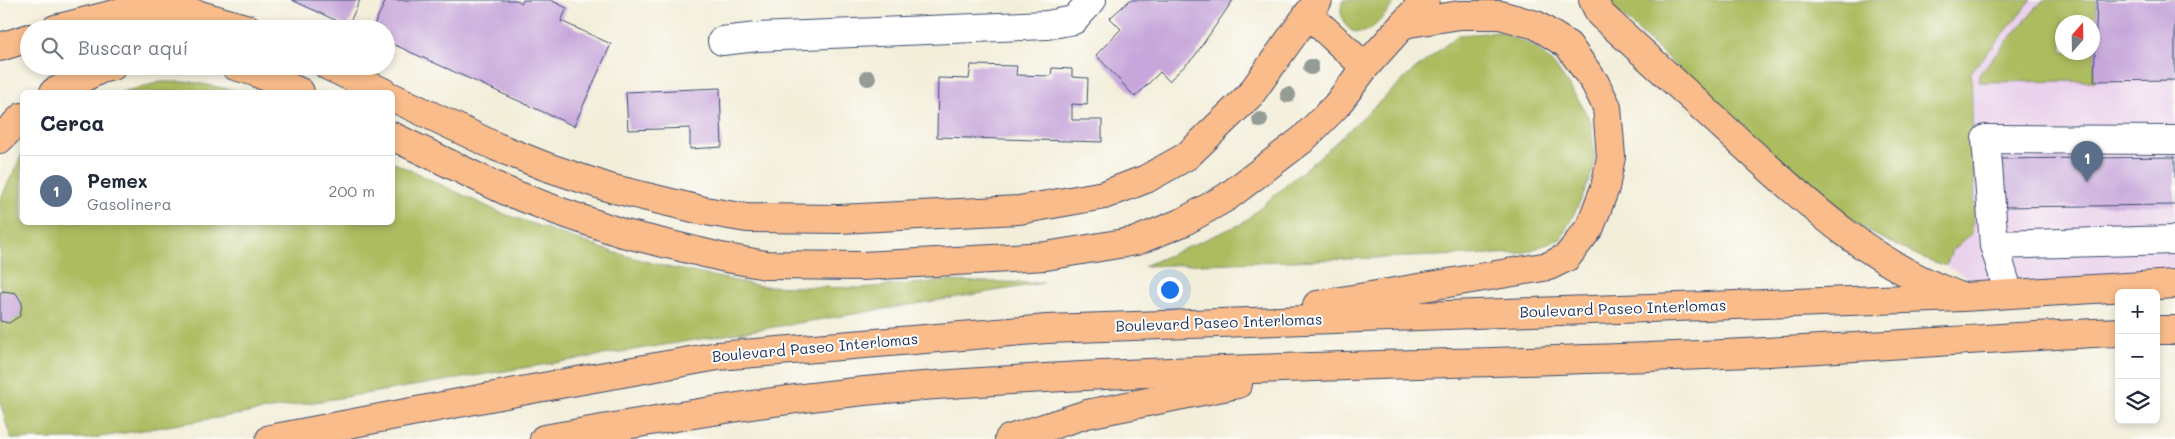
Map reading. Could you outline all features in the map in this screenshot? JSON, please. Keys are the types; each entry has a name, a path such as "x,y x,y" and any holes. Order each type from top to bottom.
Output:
{"main road":[{"path":"395,137 506,191 558,211 622,233 721,257 766,264 862,266 1046,256 1136,240 1183,222 1228,197 1302,140 1336,106 1365,67 1424,0"},
{"path":"1593,0 1600,14 1806,203 1884,260 1928,285 1962,297"},
{"path":"395,98 497,147 547,167 610,188 705,211 747,218 839,220 1019,210 1104,195 1146,179 1187,156 1250,95 1313,7 1365,67"},
{"path":"91,20 130,10 186,11 217,20"},
{"path":"1199,324 1416,290 1549,266 1567,257 1590,227 1605,188 1611,157 1608,107 1595,84 1568,46 1536,25 1500,15 1460,15 1403,24"},
{"path":"0,47 20,41"},
{"path":"58,90 89,75"},
{"path":"262,75 296,90"},
{"path":"347,75 378,90"},
{"path":"0,139 20,119"},
{"name":"Boulevard Paseo Interlomas","path":"270,439 718,356 1037,329 1962,297 2175,284"},
{"path":"2160,330 2175,330"},
{"path":"544,439 713,410 896,388 1106,376 1320,367 1679,356 2115,332"},
{"path":"1009,439 1087,414 1320,367"}],"street":[{"path":"722,41 758,37 1046,25 1074,20 1092,0"},
{"path":"2009,294 1994,245 1986,140 2175,140"},
{"path":"1994,245 2175,240"}],"shaded area":[{"path":"2032,0 2175,0 2175,289 2038,292 1970,278 1946,266 1952,251 1972,233 1975,209 1971,72"}],"green space":[{"path":"1343,0 1397,0 1374,26 1363,32 1357,32 1346,26 1343,20 1341,7"},
{"path":"1605,0 2032,0 1971,72 1975,209 1972,233 1952,251 1946,266 1923,258 1869,232 1812,192"},
{"path":"2043,0 2097,0 2096,15 2055,15 2055,60 2095,60 2094,81 1979,82 1979,74"},
{"path":"1500,32 1535,47 1556,67 1591,122 1595,165 1582,198 1561,239 1523,253 1144,266 1241,224 1325,152 1412,72 1458,35"},
{"path":"161,82 191,82 234,90 129,90"},
{"path":"20,158 20,225 395,225 395,163 499,212 616,253 667,267 761,286 860,288 946,281 1044,283 88,439 11,439 0,402 0,200"}],"building":[{"path":"292,0 360,0 351,20 335,20"},
{"path":"386,0 516,0 522,3 523,0 550,0 567,8 561,21 611,44 574,126 395,45 395,20 376,20"},
{"path":"1130,0 1233,0 1194,57 1169,81 1160,72 1135,97 1096,55 1121,29 1110,18"},
{"path":"2097,0 2175,0 2175,80 2094,81 2095,60 2100,60 2100,15 2096,15"},
{"path":"971,65 1017,66 1016,75 1051,76 1052,68 1072,69 1072,77 1088,78 1087,105 1072,104 1072,120 1102,120 1102,142 937,137 938,78 969,79"},
{"path":"720,88 722,147 690,149 690,128 628,130 626,92"},
{"path":"2175,157 2175,205 2000,207 1999,159"},
{"path":"3,291 16,293 22,303 20,316 9,323 0,321 0,293"}],"place":[{"name":"Pemex","path":"2087,182"}]}
